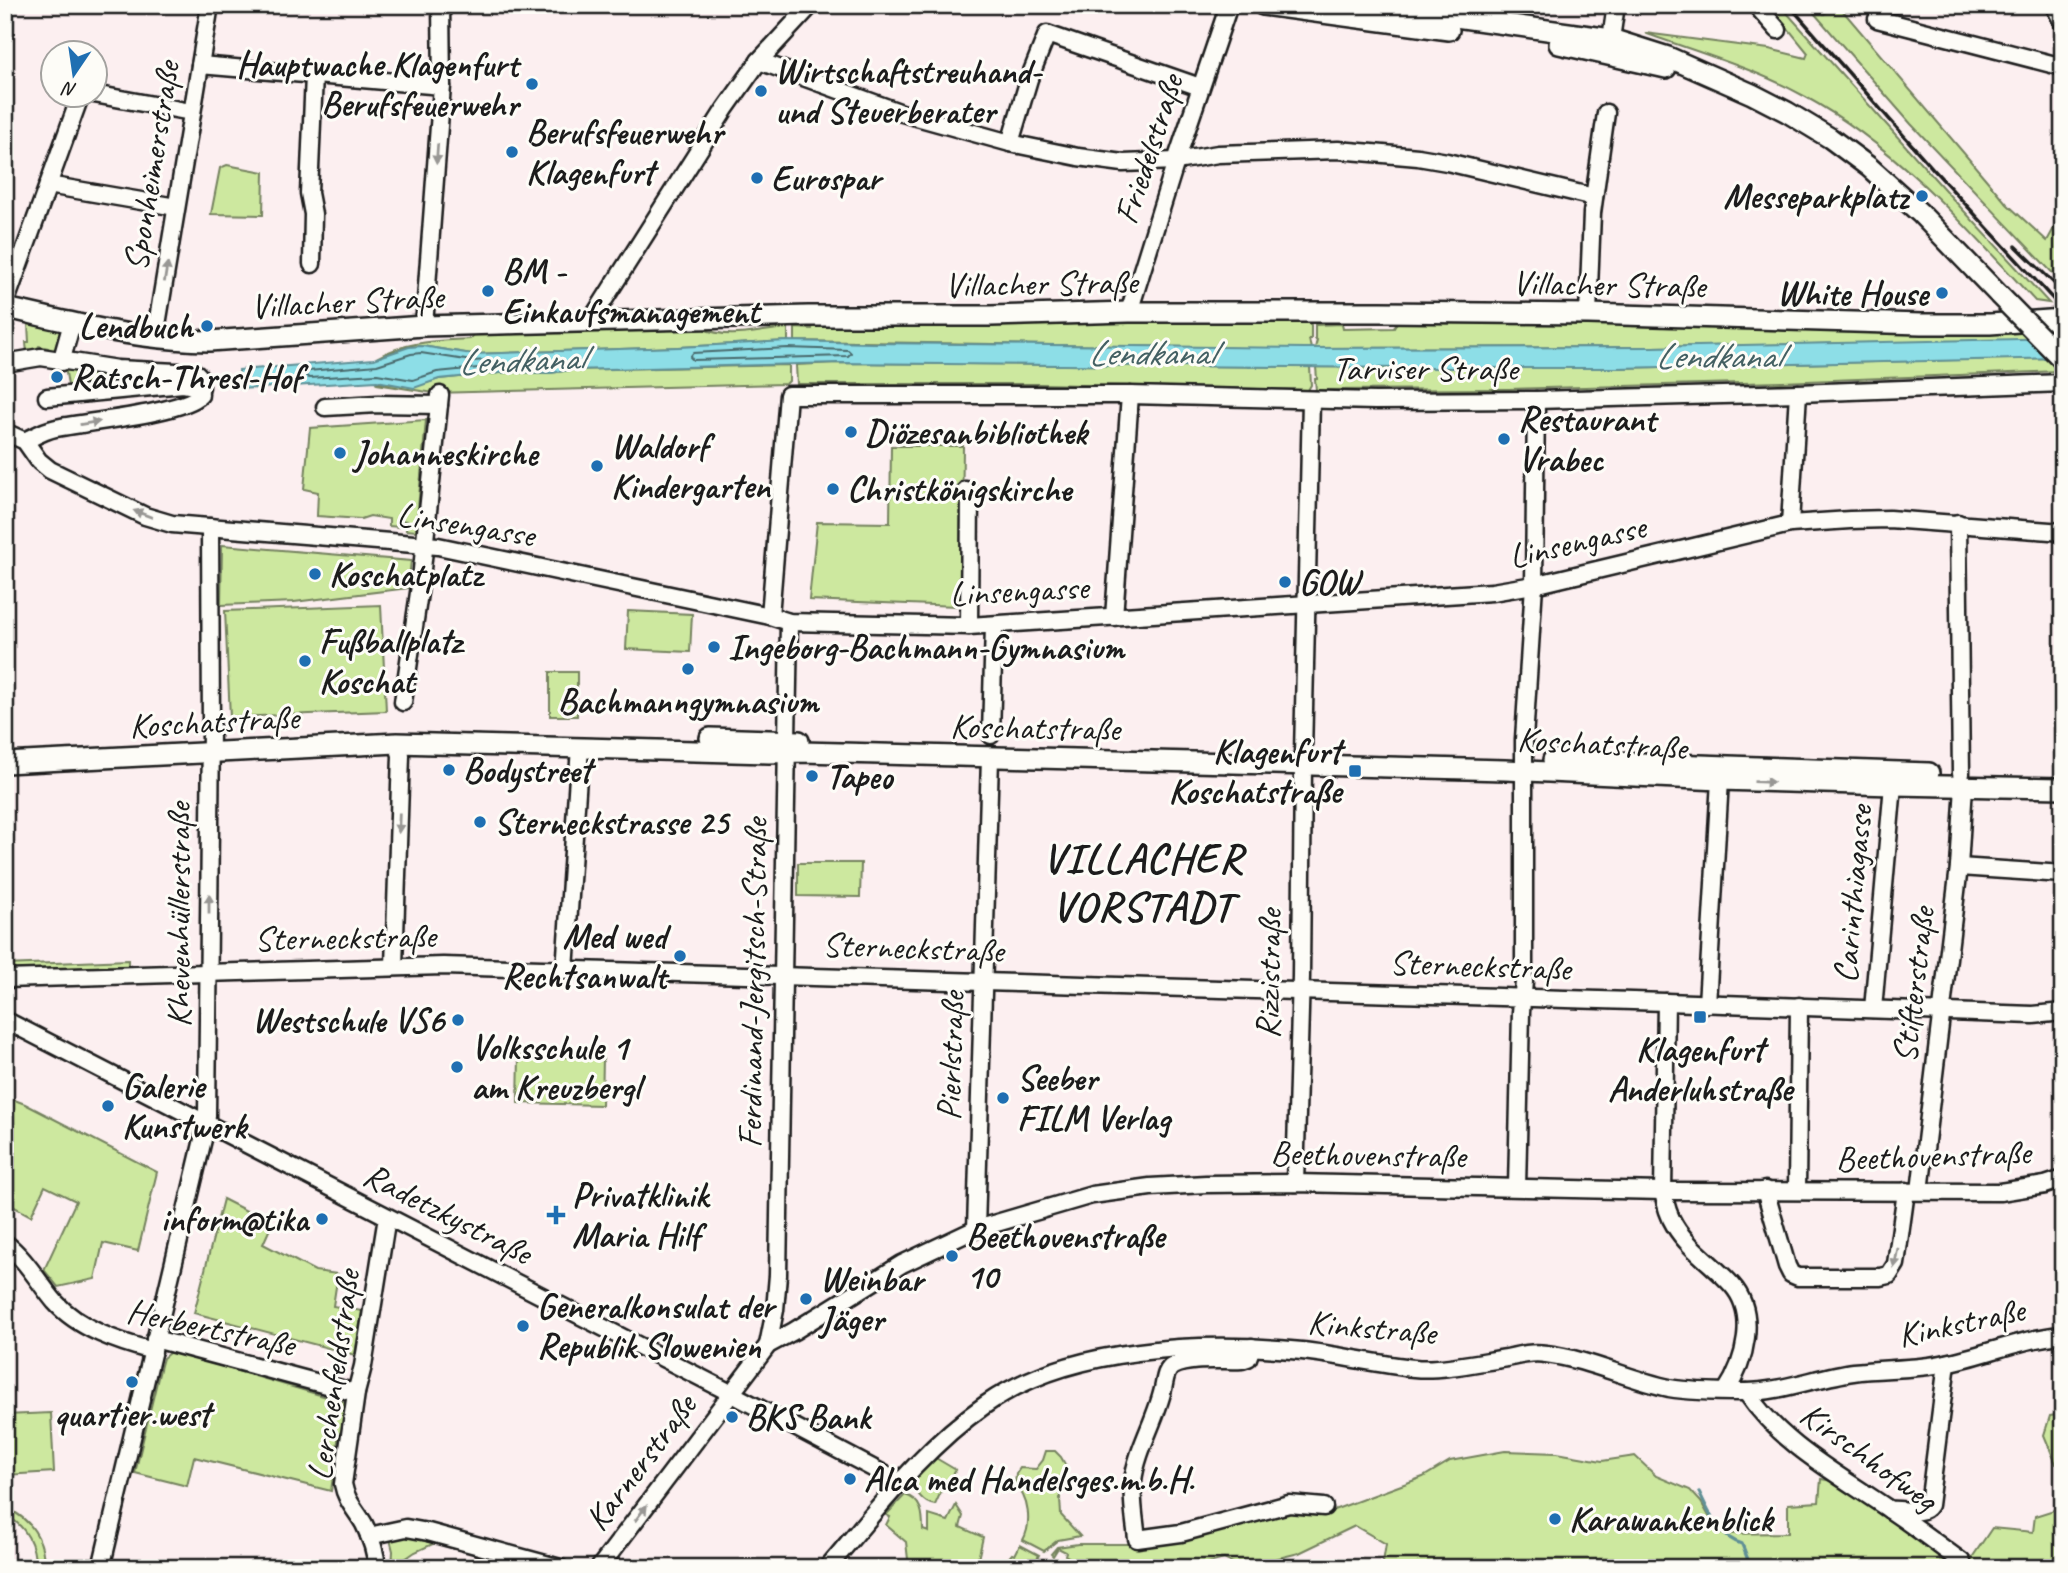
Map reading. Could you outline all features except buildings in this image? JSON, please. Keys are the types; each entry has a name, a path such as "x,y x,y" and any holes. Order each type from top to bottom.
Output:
{"main road":[{"path":"1263,5 1563,45 1721,82"},
{"path":"1371,5 1611,39 1668,57 1752,94 1830,138 1869,167 1920,213 2063,360"},
{"name":"Villacher Straße","path":"6,301 15,310 72,323 155,337 209,341 424,326 1129,312 1588,314 1922,324 1990,324 2063,319"},
{"name":"Koschatstraße","path":"5,763 396,733 580,747 787,747 990,758 1303,759"},
{"name":"Koschatstraße","path":"5,751 210,747 399,749 490,739 1524,765 1962,780 2063,788"},
{"name":"Koschatstraße","path":"1524,765 1720,780 1893,785 1962,780 2063,778"}],"street":[{"name":"Sponheimerstraße","path":"155,337 210,5"},
{"path":"424,326 442,86 441,5"},
{"path":"590,322 712,127 759,61 811,5"},
{"name":"Friedelstraße","path":"1129,312 1228,5"},
{"path":"1611,39 1616,5"},
{"path":"1756,5 1778,30"},
{"path":"2054,5 2063,23"},
{"path":"1877,19 2063,67"},
{"path":"1010,143 1029,79 1047,34 1200,87"},
{"path":"759,61 902,113 1010,143 1078,157 1123,163 1176,161 1218,154 1264,151 1338,150 1390,154 1447,162 1594,197"},
{"path":"200,65 442,86"},
{"path":"312,264 313,214 309,193 314,75"},
{"path":"108,96 191,112"},
{"path":"6,301 76,108"},
{"path":"1588,314 1594,197 1606,113"},
{"path":"48,185 176,207"},
{"path":"61,362 72,323"},
{"path":"5,363 41,358 117,369 196,373 199,376 198,394"},
{"name":"Tarviser Straße","path":"770,616 788,395 1130,395 1375,401 1536,400 2063,383"},
{"path":"47,397 183,384 198,394"},
{"path":"1790,524 1798,393"},
{"path":"25,441 54,428 164,409 198,394"},
{"path":"1114,617 1130,395"},
{"path":"325,407 440,400 425,545 403,702"},
{"name":"Rizzistraße","path":"1295,1184 1311,400"},
{"path":"1517,1187 1525,925 1524,739 1534,585 1536,400"},
{"name":"Linsengasse","path":"5,432 25,441 38,461 50,470 145,516 172,524 438,546 789,622 994,625 1492,592 1534,585 1790,524 1889,519 2063,532"},
{"path":"966,490 970,493 969,626"},
{"name":"Stifterstraße","path":"1765,1190 1791,1273 1798,1277 1880,1278 1894,1270 1913,1191 1942,1012 1959,867 1962,780 1958,523"},
{"name":"Khevenhüllerstraße","path":"101,1568 206,1124 210,527"},
{"name":"Ferdinand-Jergitsch-Straße","path":"768,1345 778,1275 789,622"},
{"path":"991,735 994,625"},
{"path":"565,970 580,747"},
{"path":"394,966 399,749"},
{"name":"Pierlstraße","path":"976,1229 990,758"},
{"path":"1707,1003 1720,780"},
{"name":"Carinthiagasse","path":"1872,1009 1893,785"},
{"path":"1959,867 2063,874"},
{"name":"Sterneckstraße","path":"8,980 443,965 2033,1015 2063,1012"},
{"path":"1666,1002 1662,1191 1675,1226 1734,1286 1743,1305 1747,1328 1745,1344 1726,1391"},
{"path":"1797,1190 1799,1006"},
{"name":"Radetzkystraße","path":"5,1020 899,1482"},
{"name":"Beethovenstraße","path":"732,1394 768,1345 902,1264 976,1229 1092,1195 1150,1187 1206,1184 1662,1191 2000,1192 2045,1185 2063,1179"},
{"name":"Lerchenfeldstraße","path":"377,1568 369,1536 345,1495 343,1484 387,1217"},
{"name":"Herbertstraße","path":"5,1243 57,1304 73,1318 116,1340 154,1345 356,1393"},
{"name":"Kinkstraße","path":"827,1568 899,1482 972,1414 1035,1377 1102,1359 1199,1347 1252,1348 1302,1351 1418,1369 1542,1353 1670,1388 1746,1392 1851,1373 1947,1363 2031,1338 2063,1335"},
{"path":"1252,1348 1248,1358 1242,1360 1186,1362 1175,1364 1168,1370 1159,1407 1142,1447 1133,1478 1137,1539 1181,1534 1289,1504 1324,1507"},
{"path":"1890,1510 1899,1508 1924,1511 1930,1505 1947,1363"},
{"name":"Kirschhofweg","path":"1746,1392 1760,1413 1799,1450 1962,1562"},
{"name":"Karnerstraße","path":"599,1568 732,1394"},
{"path":"369,1536 406,1528 560,1568"}],"green space":[{"path":"1769,5 1780,5 2049,303 2035,301 1928,189 1838,116 1766,77 1645,33 1769,49 1806,58 1808,53"},
{"path":"1807,5 1816,5 1824,14 1838,5 2007,204 2047,241 2063,212 2063,284 1911,124"},
{"path":"227,165 264,172 263,215 211,214 220,168"},
{"path":"1399,319 1866,331 2022,332 2029,340 1653,347 1315,348 1315,325 1342,324 1343,329 1394,328"},
{"path":"1305,321 1311,325 1311,349 795,341 795,328 812,329 813,324"},
{"path":"28,324 63,330 60,348 52,352 39,346 38,354 27,354"},
{"path":"701,328 723,334 744,334 788,328 788,341 472,354 422,346 409,347 376,358 410,345 470,339 481,333"},
{"path":"2047,358 2059,371 1509,389 1316,390 1315,379 1316,367 1617,368"},
{"path":"838,363 1310,367 1311,385 1308,390 1039,384 797,384 796,365"},
{"path":"789,365 789,381 786,384 434,393 376,382 414,387 439,379 510,372"},
{"path":"65,367 189,377 69,391"},
{"path":"426,420 416,531 406,530 407,521 400,520 399,527 389,526 389,519 370,516 361,519 317,516 318,492 304,489 310,428"},
{"path":"891,446 963,446 961,602 957,606 809,600 817,522 890,523"},
{"name":"Koschatplatz","path":"222,545 411,561 408,588 294,602 221,605"},
{"name":"Fußballplatz Koschat","path":"381,605 386,711 230,717 225,611"},
{"path":"628,611 692,614 690,652 626,649"},
{"path":"550,672 577,672 577,716 550,716"},
{"path":"798,863 861,863 860,897 798,896"},
{"path":"128,960 128,966 5,970 5,965"},
{"path":"519,1056 603,1058 602,1105 518,1103"},
{"path":"5,1099 25,1104 157,1172 138,1251 103,1243 95,1279 58,1287 44,1270 76,1201 45,1186 31,1216 5,1202"},
{"path":"223,1199 272,1224 263,1244 315,1271 338,1274 333,1306 362,1311 355,1355 194,1313"},
{"path":"169,1353 344,1402 342,1431 339,1434 331,1491 194,1457 187,1486 135,1473 161,1365 163,1358"},
{"path":"51,1413 54,1472 5,1475 5,1415"},
{"path":"2063,1414 2063,1464 2056,1464 2044,1435 2050,1416"},
{"path":"1046,1451 1055,1451 1067,1468 1059,1479 1061,1515 1080,1536 1058,1540 1044,1551 1023,1540 1028,1526 1028,1511 1020,1490 1015,1485 1016,1474 1020,1468 1036,1469"},
{"path":"1505,1451 1557,1453 1602,1461 1635,1456 1656,1476 1690,1490 1701,1502 1719,1534 1788,1533 1788,1504 1819,1502 1821,1479 1838,1482 1943,1554 1955,1568 1375,1568 1383,1563 1386,1544 1355,1526 1299,1553 1241,1567 1224,1559 1205,1564 1204,1568 1084,1568 1086,1564 1079,1560 1077,1562 1058,1548 1053,1556 1051,1554 1057,1547 1078,1544 1131,1544 1281,1511 1331,1511 1423,1477 1450,1461"},
{"path":"934,1457 956,1470 944,1485 935,1505 920,1496 912,1480"},
{"path":"905,1495 918,1504 922,1513 923,1530 929,1532 929,1515 948,1521 956,1505 963,1516 960,1527 983,1537 976,1568 909,1568 906,1542 886,1525 890,1517 886,1515"},
{"path":"5,1507 22,1517 35,1531 42,1548 44,1568 35,1568 34,1552 28,1537 19,1524 5,1515"},
{"path":"2063,1507 2063,1568 1965,1568 1992,1528 2033,1532 2035,1516"},
{"path":"401,1534 429,1542 431,1539 436,1540 392,1568 393,1551 390,1539"},
{"path":"1020,1545 1039,1555 1032,1568 1000,1568 1012,1554 1015,1555"}],"water":[{"name":"Lendkanal","path":"2063,338 2063,358 1617,368 838,363 570,370 551,373 510,372 439,379 414,388 377,381 240,389 239,370 374,359 409,347 422,346 472,354 788,341 1305,348 1653,347"}],"waterway":[{"path":"1699,1492 1720,1530 1742,1544 1751,1568"}],"railway":[{"path":"1789,5 1934,170 2063,310"},
{"path":"2016,246 2063,292"}],"place":[{"name":"Hauptwache Klagenfurt Berufsfeuerwehr","path":"532,84"},
{"name":"Wirtschaftstreuhand- und Steuerberater","path":"761,91"},
{"name":"Berufsfeuerwehr Klagenfurt","path":"512,152"},
{"name":"Eurospar","path":"757,178"},
{"name":"Messeparkplatz","path":"1922,196"},
{"name":"BM - Einkaufsmanagement","path":"488,291"},
{"name":"White House","path":"1942,293"},
{"name":"Lendbuch","path":"207,326"},
{"name":"Ratsch-Thresl-Hof","path":"57,377"},
{"name":"Diözesanbibliothek","path":"851,432"},
{"name":"Restaurant Vrabec","path":"1504,439"},
{"name":"Johanneskirche","path":"340,453"},
{"name":"Waldorf Kindergarten","path":"597,466"},
{"name":"Christkönigskirche","path":"833,489"},
{"name":"Koschatplatz","path":"315,574"},
{"name":"GOW","path":"1285,582"},
{"name":"Ingeborg-Bachmann-Gymnasium","path":"714,647"},
{"name":"Fußballplatz Koschat","path":"305,661"},
{"name":"Bachmanngymnasium","path":"688,669"},
{"name":"Bodystreet","path":"449,770"},
{"name":"Klagenfurt Koschatstraße","path":"1355,771"},
{"name":"Tapeo","path":"812,776"},
{"name":"Sterneckstrasse 25","path":"480,822"},
{"name":"Med wed Rechtsanwalt","path":"680,956"},
{"name":"Klagenfurt Anderluhstraße","path":"1700,1017"},
{"name":"Westschule VS6","path":"458,1020"},
{"name":"Volksschule 1 am Kreuzbergl","path":"457,1067"},
{"name":"Seeber FILM Verlag","path":"1003,1098"},
{"name":"Galerie Kunstwerk","path":"108,1106"},
{"name":"Privatklinik Maria Hilf","path":"556,1215"},
{"name":"inform@tika","path":"322,1219"},
{"name":"Beethovenstraße 10","path":"952,1256"},
{"name":"Weinbar Jäger","path":"806,1299"},
{"name":"Generalkonsulat der Republik Slowenien","path":"523,1326"},
{"name":"quartier.west","path":"132,1382"},
{"name":"BKS Bank","path":"732,1417"},
{"name":"Alca med Handelsges.m.b.H.","path":"850,1479"},
{"name":"Karawankenblick","path":"1555,1519"}],"district":[{"name":"VILLACHER VORSTADT","path":"1143,882"}]}
